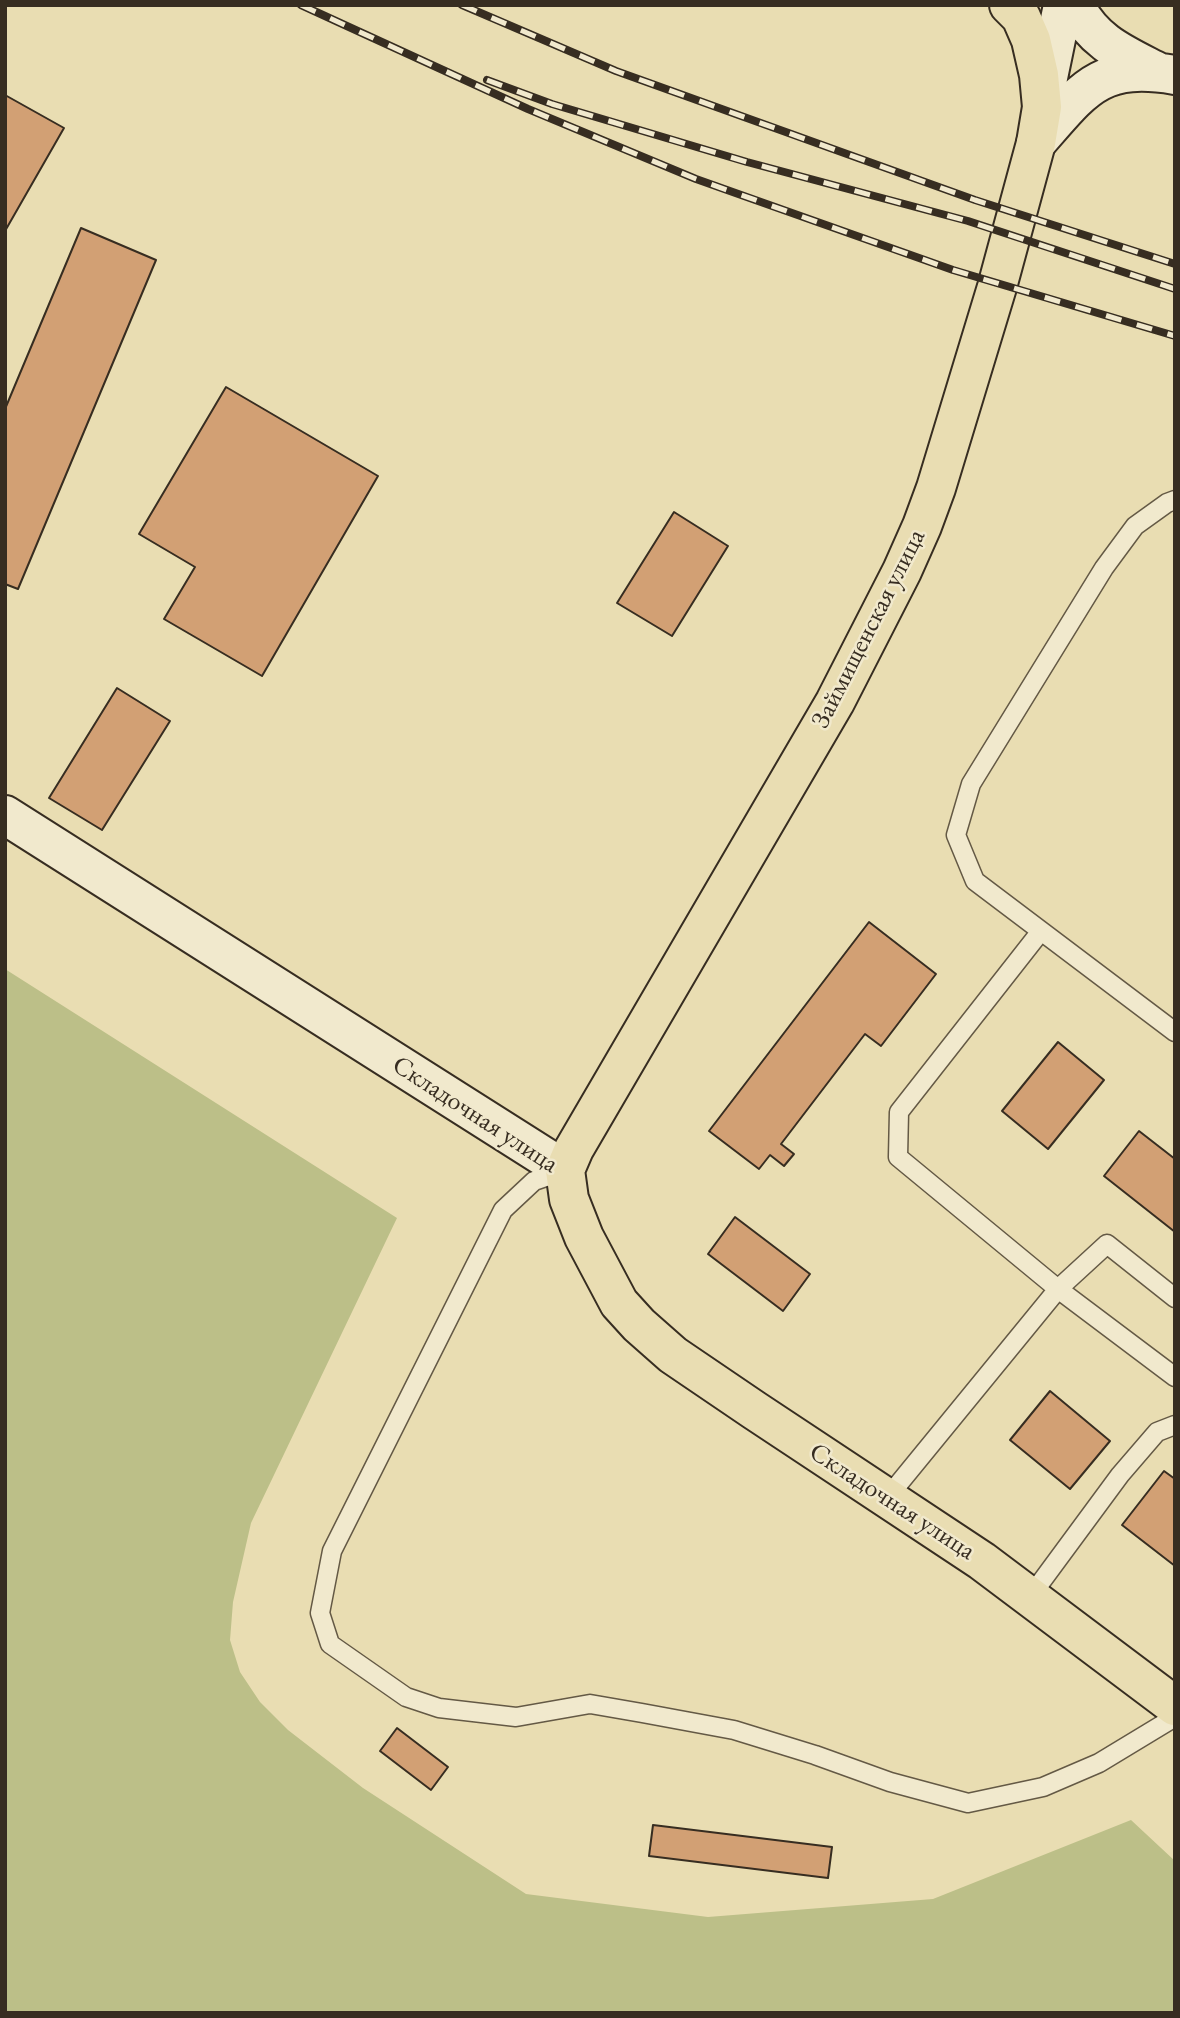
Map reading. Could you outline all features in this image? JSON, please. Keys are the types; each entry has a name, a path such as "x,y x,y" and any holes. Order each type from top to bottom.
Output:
{"main road":[{"name":"Займищенская улица","path":"565,1170 588,1125 835,702 902,571 936,488 996,287 1039,125 1039,75 1031,40 1021,17 1009,5"},
{"path":"1039,125 1063,5"},
{"path":"1075,5 1082,21 1096,37 1166,73"},
{"path":"1039,125 1073,103 1097,82 1125,71 1166,73"},
{"name":"Складочная улица","path":"5,815 565,1170 569,1199 593,1258 619,1303 639,1325 683,1362 982,1561 1175,1706"}],"lane":[{"path":"1175,500 1135,526 1104,568 971,784 956,835 975,881 1175,1032"},
{"path":"1041,931 900,1112 898,1157 1058,1289 1175,1377"},
{"path":"565,1170 534,1181 503,1210 331,1550 320,1613 330,1644 407,1698 439,1708 516,1717 590,1704 642,1713 734,1730 890,1782 968,1803 1043,1787 1100,1763 1175,1717"},
{"path":"887,1498 1058,1289 1107,1244 1175,1298"},
{"path":"1030,1597 1120,1475 1157,1432 1175,1425"}],"green space":[{"path":"5,969 397,1218 251,1523 233,1602 230,1640 240,1672 260,1702 288,1730 363,1788 526,1894 708,1917 933,1899 1131,1820 1175,1861 1175,2013 5,2013"}],"building":[{"path":"5,95 64,128 5,231"},
{"path":"81,228 156,260 18,589 5,584 5,409"},
{"path":"226,387 378,476 262,676 164,619 195,567 139,534"},
{"path":"674,512 728,546 672,636 617,603"},
{"path":"117,688 170,721 102,830 49,798"},
{"path":"869,922 936,974 881,1046 865,1034 781,1144 794,1154 784,1166 770,1155 759,1169 709,1131"},
{"path":"1058,1042 1104,1080 1048,1149 1002,1111"},
{"path":"1139,1131 1175,1159 1175,1232 1104,1176"},
{"path":"735,1217 810,1274 783,1311 708,1254"},
{"path":"1050,1391 1110,1441 1070,1489 1010,1440"},
{"path":"1164,1471 1175,1479 1175,1566 1122,1525"},
{"path":"397,1728 448,1767 431,1790 380,1751"},
{"path":"653,1825 832,1847 828,1878 649,1856"}],"railway":[{"path":"301,5 528,109 696,179 953,270 1175,336"},
{"path":"462,5 616,71 975,200 1175,264"},
{"path":"487,80 552,104 747,162 968,221 1175,289"}]}
